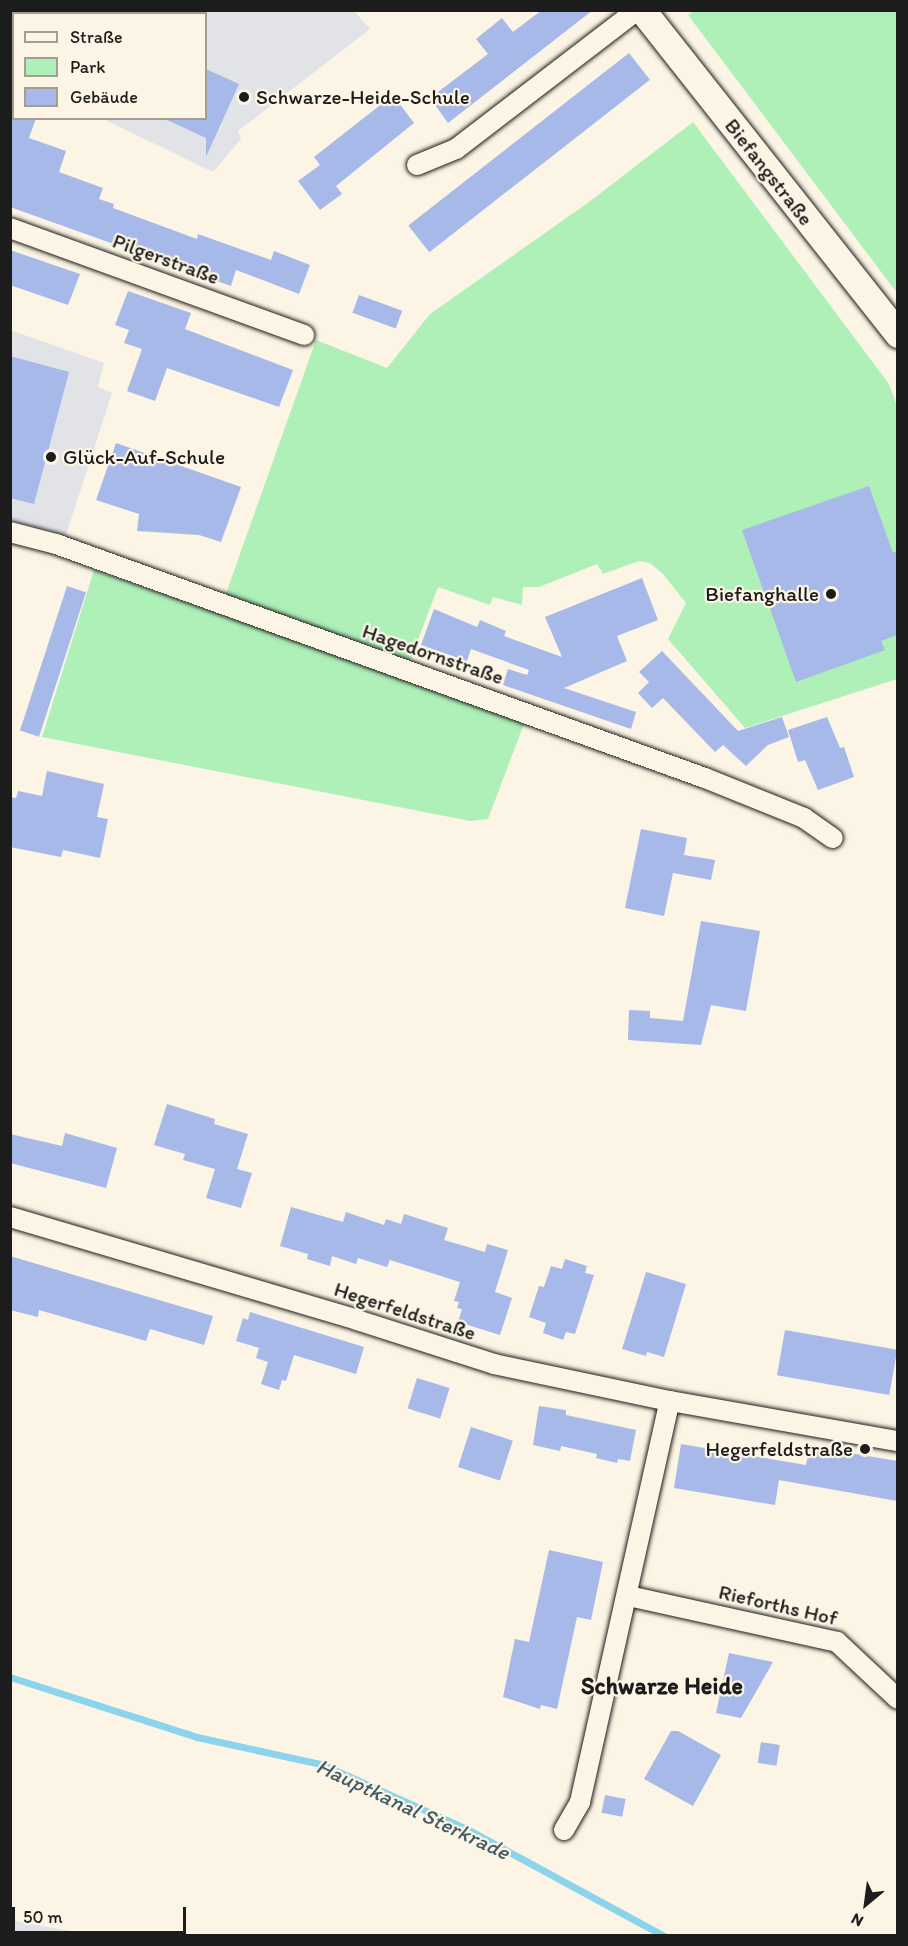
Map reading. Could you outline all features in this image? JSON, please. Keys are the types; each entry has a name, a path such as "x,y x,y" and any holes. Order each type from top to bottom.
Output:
{"main road":[{"name":"Biefangstraße","path":"642,10 897,334"}],"street":[{"path":"417,165 456,149 637,10"},
{"name":"Pilgerstraße","path":"10,228 304,335"},
{"name":"Hagedornstraße","path":"10,532 56,544 705,778 804,818 833,838"},
{"name":"Hegerfeldstraße","path":"10,1217 494,1364 670,1401 897,1441"},
{"path":"564,1830 579,1802 628,1596 670,1401"},
{"name":"Rieforths Hof","path":"628,1596 837,1642 897,1699"}],"shaded area":[{"name":"Schwarze-Heide-Schule","path":"10,11 354,11 370,29 238,131 241,139 213,172 105,120 207,120 207,12 12,12 12,75 10,74"},
{"name":"Glück-Auf-Schule","path":"10,330 104,363 98,387 112,393 66,535 11,520"},
{"path":"11,1920 91,1935 11,1935"}],"green space":[{"path":"694,11 897,11 897,293 688,15"},
{"path":"693,122 889,384 897,406 897,679 745,728 668,639 686,603 663,574 650,563 639,561 603,574 597,564 539,587 523,587 522,605 493,597 490,605 438,587 410,661 224,599 316,340 387,368 430,314 589,202"},
{"path":"94,570 525,721 488,819 470,821 42,737"}],"building":[{"path":"542,10 593,10 448,123 430,98 488,54 476,39 502,18 513,32"},
{"path":"629,53 650,80 429,252 408,225"},
{"path":"207,69 239,84 206,157 206,138 167,120 207,120"},
{"path":"393,95 414,123 336,186 342,194 320,210 298,181 320,165 314,157"},
{"path":"10,118 12,120 35,120 29,138 66,151 59,172 103,188 99,199 114,204 113,208 197,239 198,234 271,260 274,251 310,265 299,294 236,270 231,286 10,207"},
{"path":"10,250 80,274 68,305 10,285"},
{"path":"128,291 191,313 185,329 293,370 279,407 167,368 155,401 127,391 142,349 124,343 129,330 115,325"},
{"path":"359,295 402,311 396,329 353,313"},
{"path":"10,356 69,372 34,504 10,498"},
{"path":"116,443 241,487 221,542 199,535 137,531 139,514 96,500"},
{"name":"Biefanghalle","path":"869,486 893,553 897,551 897,635 881,641 885,650 796,682 742,530"},
{"path":"642,578 658,620 617,636 627,661 564,688 636,712 631,729 503,685 508,669 527,675 529,670 471,649 467,661 421,645 434,609 477,627 480,620 506,631 504,636 562,657 545,617"},
{"path":"67,586 86,592 39,737 20,731"},
{"path":"662,651 738,731 782,717 789,737 768,745 746,766 723,745 715,752 663,698 652,708 638,693 649,682 639,672"},
{"path":"827,717 840,748 844,747 854,777 818,790 805,760 798,762 788,730"},
{"path":"47,771 104,784 97,817 108,819 100,858 63,850 61,857 10,847 10,797 16,798 18,791 42,796"},
{"path":"641,829 687,838 684,855 715,860 711,880 673,873 664,916 625,908"},
{"path":"701,921 760,931 746,1011 711,1005 701,1045 628,1040 629,1010 650,1011 650,1018 683,1021"},
{"path":"167,1104 215,1119 214,1124 248,1134 237,1169 252,1173 241,1208 206,1198 215,1169 183,1160 185,1154 154,1145"},
{"path":"65,1133 117,1148 106,1188 10,1163 10,1134 62,1146"},
{"path":"291,1207 343,1222 346,1212 384,1225 386,1219 401,1224 404,1214 448,1228 444,1240 485,1252 487,1244 508,1250 495,1292 512,1298 500,1335 458,1322 462,1309 457,1308 459,1302 454,1301 460,1282 390,1260 387,1267 358,1258 356,1264 332,1256 330,1266 307,1259 308,1254 280,1246"},
{"path":"10,1256 213,1316 204,1345 150,1329 146,1341 39,1310 38,1317 10,1310"},
{"path":"565,1259 587,1266 585,1273 594,1275 575,1334 566,1332 563,1340 543,1333 546,1323 529,1317 539,1286 544,1287 551,1266 562,1269"},
{"path":"646,1272 686,1284 664,1357 647,1352 646,1356 622,1349"},
{"path":"250,1312 364,1347 356,1374 294,1355 286,1381 282,1380 279,1390 261,1384 268,1362 256,1358 259,1348 236,1341 243,1318 248,1320"},
{"path":"785,1330 897,1350 889,1395 777,1375"},
{"path":"417,1378 450,1388 440,1419 408,1409"},
{"path":"539,1406 566,1410 566,1415 636,1430 630,1461 618,1459 617,1463 596,1458 597,1454 561,1446 560,1451 533,1445"},
{"path":"471,1427 513,1441 500,1481 458,1467"},
{"path":"681,1444 806,1465 810,1446 897,1461 897,1501 779,1480 775,1505 674,1488"},
{"path":"549,1550 603,1562 591,1620 577,1617 557,1709 541,1705 540,1709 503,1697 515,1639 529,1642"},
{"path":"729,1653 773,1662 741,1718 716,1713"},
{"path":"671,1731 678,1731 721,1755 693,1806 644,1779"},
{"path":"761,1742 780,1745 776,1766 758,1763"},
{"path":"605,1795 626,1799 622,1817 602,1813"}],"waterway":[{"name":"Hauptkanal Sterkrade","path":"10,1677 197,1737 321,1764 467,1829 664,1936"}],"place":[{"name":"Schwarze-Heide-Schule","path":"244,97"},
{"name":"Glück-Auf-Schule","path":"51,457"},
{"name":"Biefanghalle","path":"831,594"},
{"name":"Hegerfeldstraße","path":"865,1449"}],"district":[{"name":"Schwarze Heide","path":"662,1686"}]}
